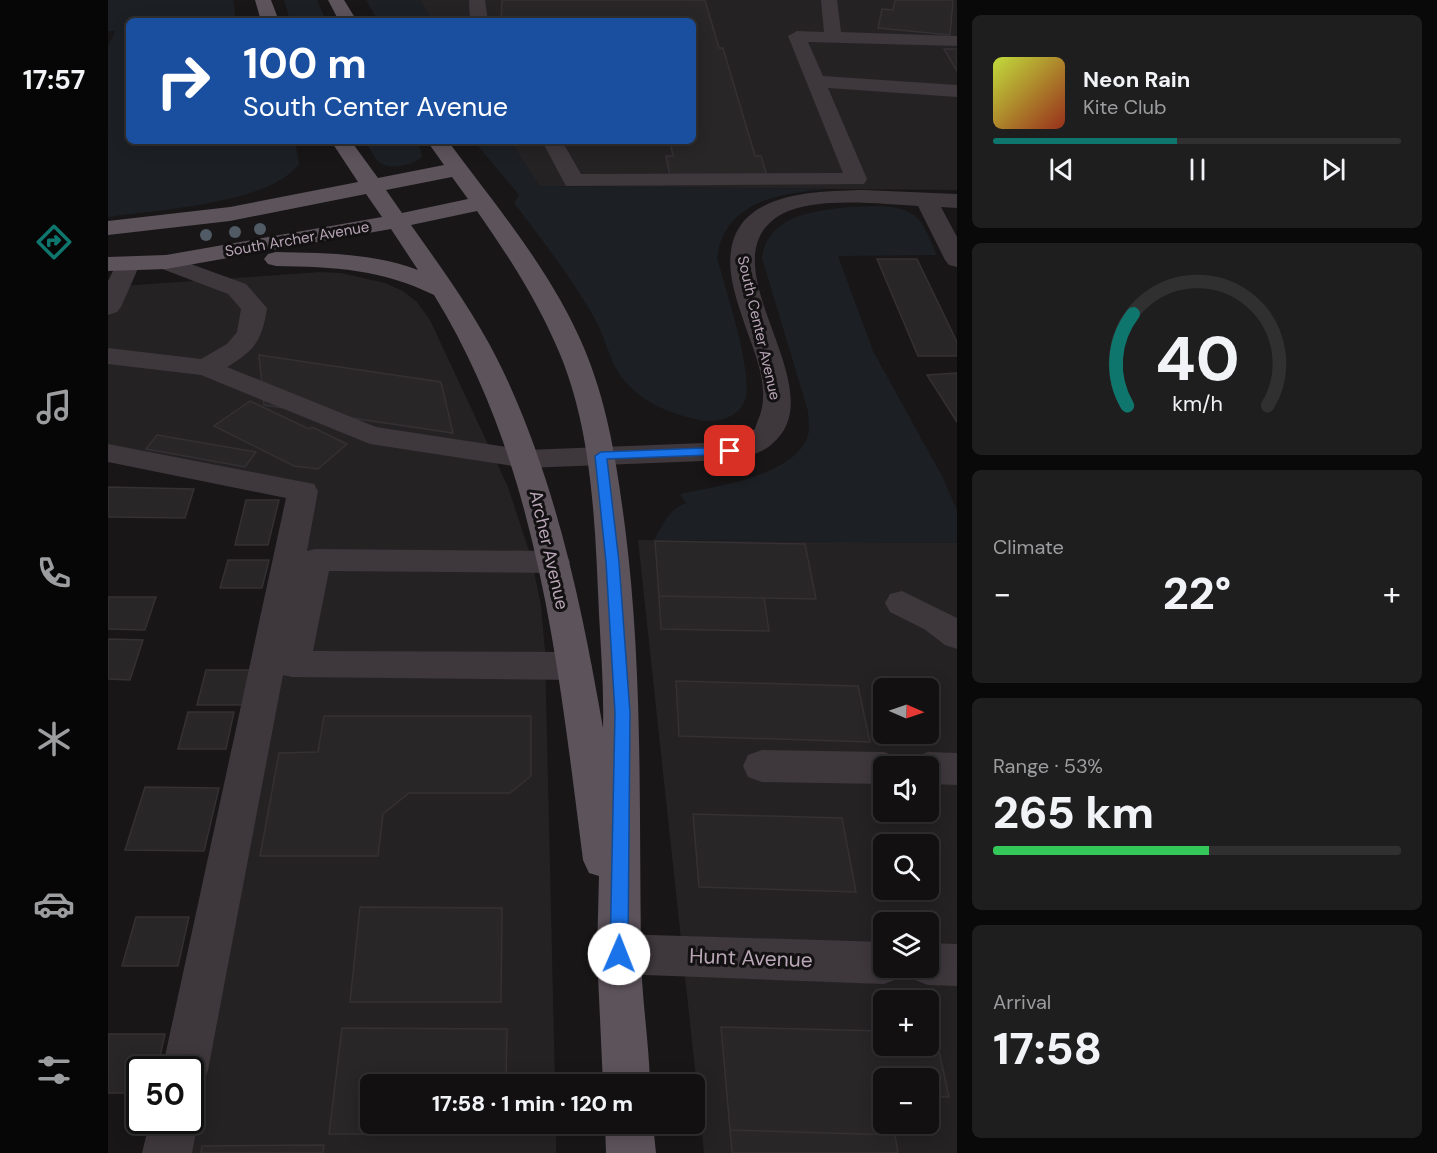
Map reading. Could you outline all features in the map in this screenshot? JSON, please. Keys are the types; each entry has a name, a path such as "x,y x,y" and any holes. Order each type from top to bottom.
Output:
{"main road":[{"path":"263,0 269,18"},
{"path":"336,0 346,18"},
{"name":"Archer Avenue","path":"343,144 444,290 491,373 526,459 554,562 574,666 619,954"},
{"name":"Archer Avenue","path":"439,144 519,253 570,346 589,399 601,456 613,562 622,713 619,954 626,1074"},
{"path":"108,228 230,214 458,169"},
{"name":"South Archer Avenue","path":"118,264 166,262 484,203"},
{"path":"166,262 259,259 363,262 416,275 444,290"},
{"path":"630,1134 631,1153"}],"street":[{"path":"477,0 478,18"},
{"path":"829,0 833,37"},
{"path":"554,144 574,181 856,179 797,36 957,41"},
{"path":"816,81 957,91"},
{"name":"South Center Avenue","path":"108,356 206,368 370,435 526,459 730,451 755,444 770,430 777,410 775,385 744,273 740,247 747,229 762,215 777,207 831,199 957,201"},
{"path":"927,201 957,260"},
{"path":"166,262 237,289 254,308 250,333 236,350 206,368"},
{"path":"108,307 118,264"},
{"path":"108,453 303,491 187,1056"},
{"path":"554,562 315,560 292,664 574,666"},
{"path":"902,603 936,620 957,636"},
{"path":"762,766 873,768"},
{"path":"939,768 957,769"},
{"name":"Hunt Avenue","path":"619,954 873,963"},
{"path":"939,964 957,965"},
{"path":"167,1153 171,1134"}],"shaded area":[{"path":"108,0 233,0 236,18 126,18 126,144 296,144 299,164 284,177 264,188 238,197 182,208 108,217 108,46 115,31 108,31"},
{"path":"284,0 317,0 325,18 289,18"},
{"path":"366,0 420,0 430,18 376,18"},
{"path":"420,0 957,0 957,190 539,186 512,144 696,144 696,18 430,18"},
{"path":"367,144 417,144 421,150 422,157 401,166 384,165 377,160"},
{"path":"476,144 512,144 540,186 826,189 790,194 756,204 742,212 722,239 717,258 746,371 745,400 738,411 719,420 699,420 658,406 632,388 619,374 599,326 577,289 514,203 519,195"},
{"path":"849,207 887,207 913,214 924,228 937,255 838,256 873,351 943,478 957,511 957,543 654,540 671,513 686,503 680,494 733,483 772,470 801,449 809,432 808,411 762,258 773,232 783,224 808,214"},
{"path":"321,272 341,273 385,283 403,291 417,302 430,320 508,487 531,557 541,605 545,651 555,1074 360,1074 360,1134 556,1134 556,1153 173,1153 183,1134 204,1134 204,1056 193,1056 307,489 108,451 108,287"},
{"path":"638,540 957,543 957,1153 704,1153 702,1134 705,1134 705,1074 695,1074"}],"building":[{"path":"502,0 705,0 719,48 723,48 755,156 761,156 767,176 670,176 666,156 673,156 671,144 696,144 696,18 501,18"},
{"path":"895,0 953,0 950,35 878,28 882,9 893,10"},
{"path":"944,49 957,49 957,71"},
{"path":"877,259 917,259 957,342 957,356 918,356"},
{"path":"259,355 441,382 453,433 264,405"},
{"path":"957,373 957,422 927,375"},
{"path":"250,401 347,444 318,469 294,466 214,426"},
{"path":"157,435 256,452 245,467 146,449"},
{"path":"108,487 194,489 185,518 108,517"},
{"path":"246,500 279,500 268,545 235,545"},
{"path":"655,541 805,544 816,599 659,596"},
{"path":"228,560 269,560 262,588 220,588"},
{"path":"659,596 764,598 769,631 661,629"},
{"path":"108,597 156,597 145,630 108,629"},
{"path":"108,639 143,640 130,680 108,679"},
{"path":"206,670 251,670 243,705 197,705"},
{"path":"676,681 858,686 870,742 679,736"},
{"path":"188,712 234,712 226,749 178,749"},
{"path":"324,716 531,716 531,776 510,793 409,793 383,814 378,856 260,856 279,753 318,752"},
{"path":"145,787 219,788 204,851 125,850"},
{"path":"693,814 842,818 856,892 699,887"},
{"path":"360,907 502,908 501,1002 350,1002"},
{"path":"136,917 189,917 178,966 122,966"},
{"path":"721,1027 873,1031 873,1056 939,1056 939,1051 949,1097 939,1097 939,1068 873,1068 873,1134 895,1135 730,1130"},
{"path":"342,1028 507,1029 506,1074 360,1074 360,1134 505,1135 329,1134"},
{"path":"108,1034 165,1034 160,1056 126,1056 126,1093 108,1093"},
{"path":"730,1130 895,1135 898,1153 732,1153"},
{"path":"324,1145 323,1153 201,1153 202,1146"}],"route":[{"path":"619,954 622,713 613,562 601,456 730,451"}]}
